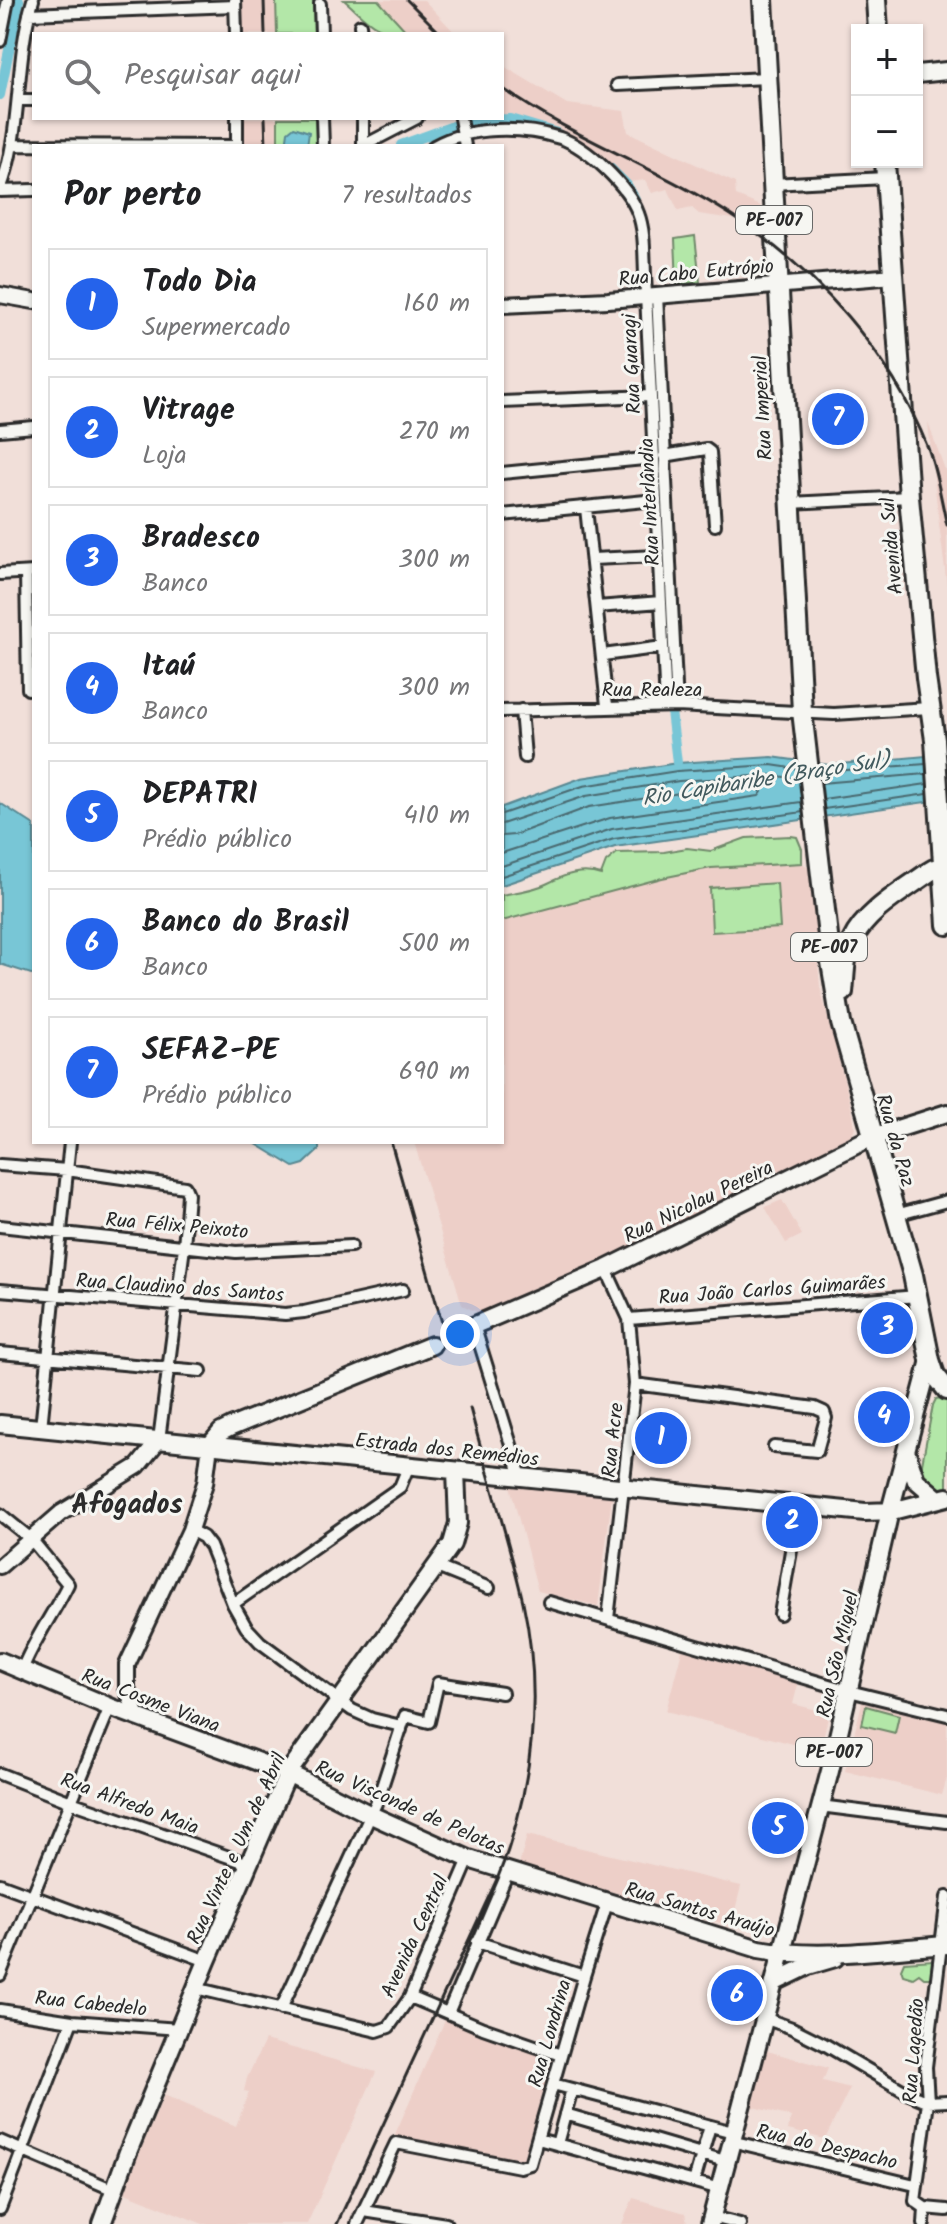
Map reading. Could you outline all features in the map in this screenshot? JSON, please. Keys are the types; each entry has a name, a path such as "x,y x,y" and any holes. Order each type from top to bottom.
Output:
{"highway":[{"name":"Rua Imperial","path":"763,0 802,711 820,871"},
{"path":"876,0 878,24"},
{"name":"Avenida Sul","path":"885,170 909,497 929,708 935,740 947,925"},
{"path":"841,1023 846,963 851,942 858,931 873,915 929,872 934,869 943,872"},
{"name":"Rua da Paz","path":"820,871 841,1023 918,1296 930,1360"},
{"path":"930,1360 935,1375 947,1390"}],"main road":[{"path":"923,76 947,74"},
{"name":"Rua Cabo Eutrópio","path":"504,305 894,276"},
{"path":"0,295 32,301"},
{"name":"Rua Nicolau Pereira","path":"471,1327 606,1269 872,1137 947,1113"},
{"path":"137,1717 127,1688 127,1665 190,1530 205,1483 210,1445 221,1432 231,1427 432,1345"},
{"name":"Rua da Paz","path":"890,1511 930,1360"},
{"name":"Estrada dos Remédios","path":"0,1424 865,1512 890,1511 944,1499"},
{"path":"0,1566 85,1497 138,1466 159,1440"},
{"path":"906,1451 916,1480 944,1499"},
{"name":"Rua Vinte e Um de Abril","path":"107,2222 114,2190 195,1988 288,1773 452,1544 458,1528 456,1471"},
{"name":"Rua São Miguel","path":"711,2220 820,1806 890,1511"},
{"name":"Rua Cosme Viana","path":"0,1661 110,1707 288,1773"},
{"name":"Rua Visconde de Pelotas","path":"288,1773 469,1859 607,1903"},
{"name":"Rua Santos Araújo","path":"607,1903 759,1949 852,1954"},
{"path":"775,1982 808,1966 852,1954 944,1946"}],"street":[{"path":"0,41 2,16 8,0"},
{"path":"32,190 0,191 13,145 18,100 28,55 29,14 33,0"},
{"path":"29,14 235,3 236,32"},
{"path":"320,4 321,32"},
{"path":"617,85 767,78"},
{"path":"18,100 32,100"},
{"path":"237,120 237,144"},
{"path":"322,120 323,144"},
{"path":"363,120 363,144"},
{"path":"460,120 465,144"},
{"path":"366,144 401,122"},
{"name":"Rua Guaragi","path":"439,144 464,134 496,129 560,138 583,151 612,175 625,189 640,216 651,296 650,396 659,457 656,500 658,556 663,647 671,706"},
{"path":"13,145 32,145"},
{"path":"772,184 885,170"},
{"name":"Rua Interlândia","path":"651,296 671,706"},
{"path":"504,402 650,396"},
{"path":"0,430 32,427"},
{"path":"504,473 659,457 706,449 710,452 715,525"},
{"path":"790,503 909,497"},
{"path":"504,515 656,500"},
{"path":"586,508 607,706"},
{"path":"592,559 658,556"},
{"path":"0,574 30,572 28,689"},
{"path":"597,607 661,602"},
{"path":"603,655 663,647"},
{"name":"Rua Realeza","path":"504,711 671,706 834,714 929,708"},
{"path":"521,710 525,757"},
{"path":"41,1428 70,1144"},
{"path":"0,1165 67,1170 185,1187 188,1194 184,1247 159,1440"},
{"path":"896,1215 947,1201"},
{"name":"Rua Félix Peixoto","path":"0,1226 236,1252 351,1246"},
{"name":"Rua Acre","path":"606,1269 629,1319 635,1384 608,1619"},
{"name":"Rua Claudino dos Santos","path":"0,1290 285,1314 403,1290"},
{"name":"Rua João Carlos Guimarães","path":"629,1319 918,1296"},
{"path":"471,1327 521,1477"},
{"path":"0,1353 201,1371"},
{"path":"635,1384 815,1408 824,1412 826,1418 817,1451 774,1447"},
{"path":"233,1604 400,1487 409,1465"},
{"path":"780,1614 799,1505"},
{"path":"0,1514 31,1539 68,1584 22,1670"},
{"path":"190,1530 203,1537 210,1546 233,1604 246,1627 260,1642 360,1715 397,1725 401,1730"},
{"path":"437,1567 489,1588"},
{"path":"549,1602 849,1691 947,1715"},
{"path":"195,1988 281,2009 371,1815 405,1716 429,1722 438,1683 502,1693"},
{"path":"0,1975 110,1707"},
{"name":"Rua Alfredo Maia","path":"0,1774 249,1864"},
{"path":"820,1806 947,1822"},
{"name":"Avenida Central","path":"281,2009 377,2031 389,2027 410,1997 469,1859"},
{"path":"448,2013 508,1872"},
{"path":"0,1884 207,1961"},
{"name":"Rua Lagedão","path":"924,2224 922,2207 915,2201 915,2185 928,2102 926,2067 944,1946 947,1897"},
{"name":"Rua Londrina","path":"364,2211 393,2146 400,2143 520,2167 530,2164 607,1903"},
{"path":"477,1942 584,1976"},
{"path":"410,1997 561,2055"},
{"name":"Rua Cabedelo","path":"0,2010 72,2021 179,2029"},
{"path":"764,2018 824,2044 928,2102 947,2101"},
{"path":"0,2209 72,2021"},
{"name":"Rua do Despacho","path":"553,2084 710,2126 732,2137 915,2185"},
{"name":"Rua Londrina","path":"557,2144 572,2089"},
{"path":"565,2114 725,2161"},
{"path":"694,2182 710,2126"},
{"path":"538,2139 720,2189"},
{"path":"0,2141 114,2190"},
{"path":"922,2207 947,2210"},
{"path":"357,2224 364,2211 446,2224"},
{"path":"711,2220 740,2224"}],"shaded area":[{"path":"242,0 313,0 314,32 242,32"},
{"path":"344,0 424,0 454,32 384,32"},
{"path":"504,66 567,104 624,111 628,132 735,183 736,196 761,206 754,218 740,220 699,214 692,208 678,211 668,189 652,193 645,180 629,182 601,158 559,131 530,121 491,120 504,120"},
{"path":"243,120 317,120 318,144 243,144"},
{"path":"466,120 491,120 467,124"},
{"path":"928,423 947,475 947,585 939,524"},
{"path":"791,862 810,868 820,987 853,1114 855,1128 852,1135 827,1154 594,1263 479,1313 462,1305 415,1144 504,1144 504,920 711,868"},
{"path":"782,1200 802,1235 786,1243 765,1207"},
{"path":"510,1486 612,1496 598,1606 538,1591"},
{"path":"682,1650 798,1684 793,1704 829,1713 820,1751 666,1711"},
{"path":"863,1699 947,1718 947,1778 942,1795 845,1771"},
{"path":"527,1835 741,1886 731,1926 519,1865"},
{"path":"445,2020 558,2057 529,2170 393,2139"},
{"path":"265,2040 376,2072 307,2224 203,2224 123,2192 164,2095 236,2126 249,2092 244,2091 247,2078"},
{"path":"760,2049 828,2068 823,2081 850,2088 825,2139 788,2130 791,2117 746,2105"},
{"path":"633,2198 685,2213 687,2224 622,2224"}],"green space":[{"path":"276,0 313,0 314,32 277,32"},
{"path":"344,0 378,0 406,31 380,28"},
{"path":"278,120 317,120 318,144 278,144"},
{"path":"695,236 700,282 677,284 675,239"},
{"path":"797,837 802,849 802,863 711,868 504,920 504,895 536,888 573,874 587,872 601,875 606,862 617,853 687,848 711,851 746,838"},
{"path":"777,883 780,928 712,932 710,888"},
{"path":"936,1399 947,1401 947,1490 940,1491 921,1476 921,1469 933,1405"},
{"path":"866,1706 899,1715 895,1733 862,1725"},
{"path":"933,1960 933,1978 924,1978 919,1974 913,1978 903,1975 901,1969 904,1962"}],"water":[{"path":"294,127 309,132 307,144 286,144 288,132"},
{"name":"Rio Capibaribe (Braço Sul)","path":"947,754 947,799 615,847 504,884 504,806 581,778 677,763 772,757 829,765"},
{"path":"0,803 32,824 32,974 0,964"},
{"path":"256,1144 319,1144 319,1150 304,1164 294,1167"}],"waterway":[{"path":"0,95 19,0"},
{"path":"504,119 557,133"},
{"path":"469,121 490,120"},
{"path":"404,144 456,125"},
{"path":"610,168 627,185 635,199"},
{"path":"671,711 677,763"}],"tunnel":[{"path":"432,1345 468,1328"}],"railway":[{"path":"264,0 265,32"},
{"path":"407,0 439,32"},
{"path":"504,89 557,122 731,215 763,237 821,288 872,347 912,413 931,457 947,525"},
{"path":"265,120 266,144"},
{"path":"392,1144 448,1344"},
{"path":"337,2224 498,1877 510,1844 527,1776 533,1706 529,1636 517,1578 470,1408"}],"place":[{"name":"SEFAZ-PE","path":"838,419"},
{"name":"Bradesco","path":"887,1328"},
{"name":"Itaú","path":"884,1417"},
{"name":"Todo Dia","path":"661,1438"},
{"name":"Vitrage","path":"792,1522"},
{"name":"DEPATRI","path":"778,1828"},
{"name":"Banco do Brasil","path":"737,1995"}],"district":[{"name":"Afogados","path":"127,1503"}]}
